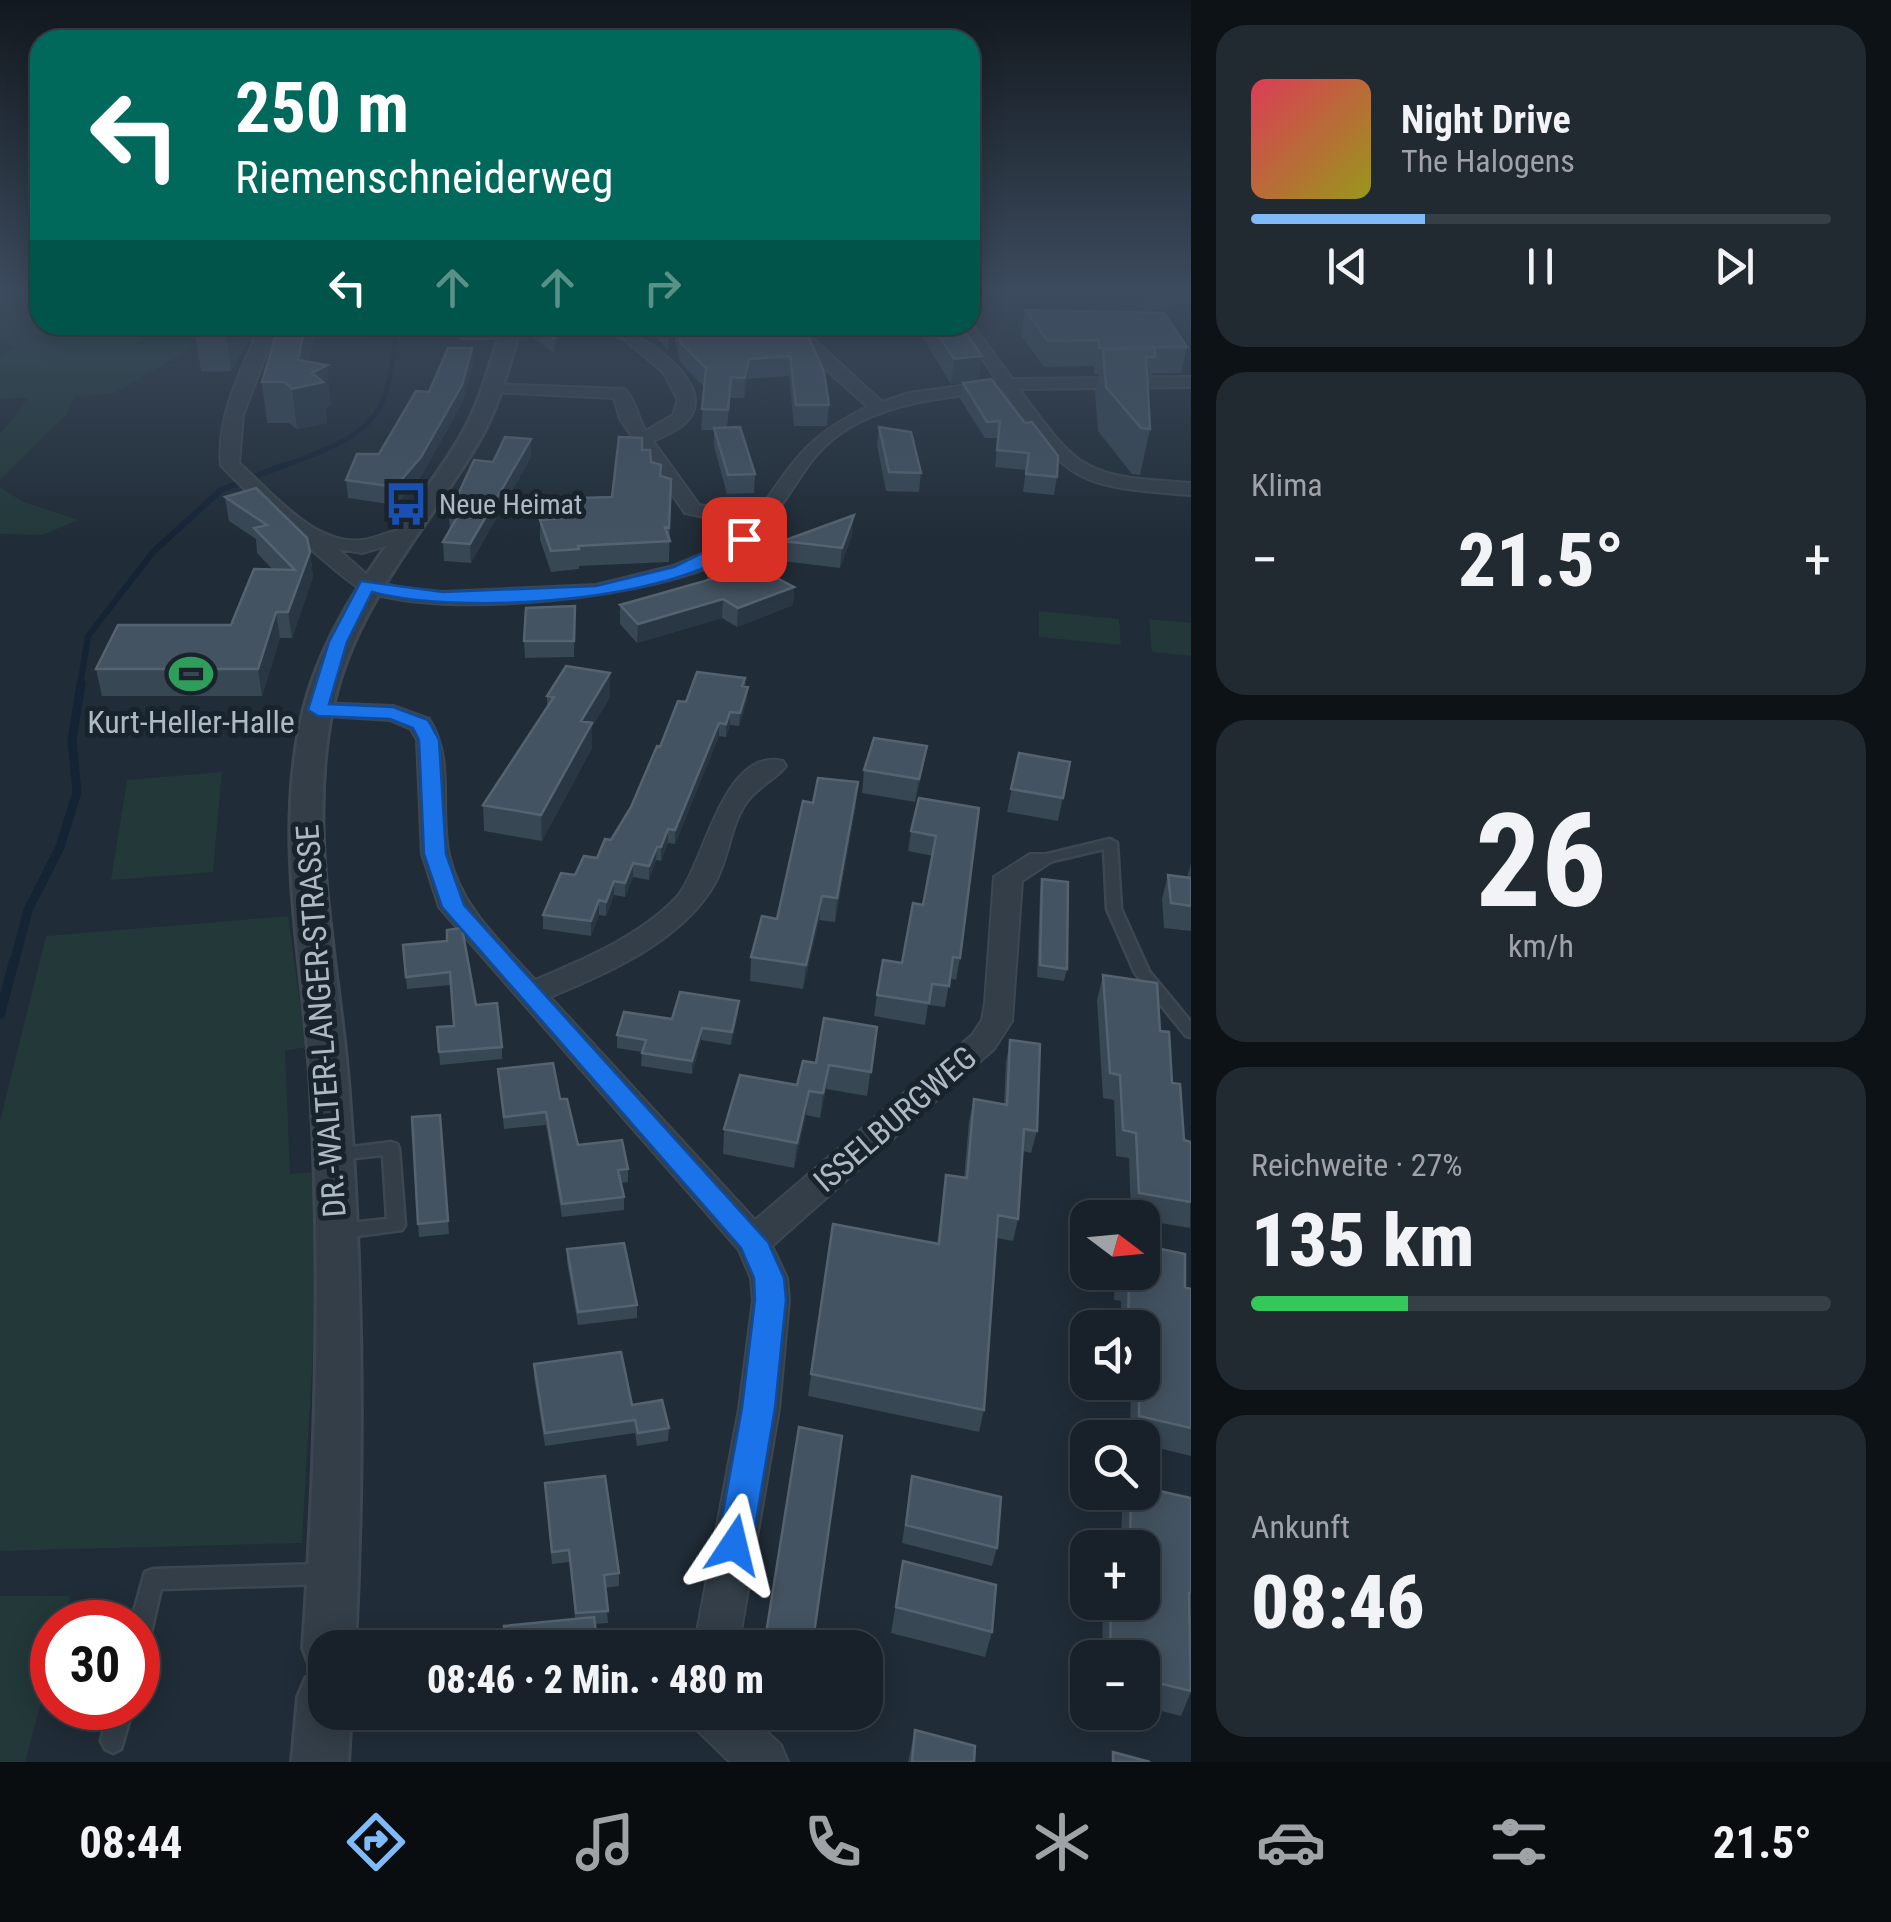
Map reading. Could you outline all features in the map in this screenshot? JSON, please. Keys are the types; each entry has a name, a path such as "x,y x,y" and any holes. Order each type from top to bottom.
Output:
{"street":[{"path":"250,376 230,432 227,455 243,479 367,585 400,594 443,598 596,591 680,571 726,551 761,521 807,455 837,428 909,398 1009,384 1191,382"},
{"path":"367,585 470,437 495,376"},
{"path":"646,438 680,418 686,408 686,398 674,376"},
{"path":"843,376 879,408"},
{"path":"1004,376 1078,470 1138,485 1191,489"},
{"path":"491,387 618,393 623,397 629,419 696,511 761,521"},
{"path":"316,540 362,547 402,535"},
{"name":"DR.-WALTER-LANGER-STRASSE","path":"330,1630 339,1350 334,1154 327,1038 304,836 318,710 338,642 367,585"},
{"path":"318,710 393,713 421,724 429,740 435,854 453,907 754,1242 769,1278 770,1300 759,1408 719,1630"},
{"path":"531,994 578,976 690,900 707,872 732,798 754,777 774,766"},
{"name":"ISSELBURGWEG","path":"754,1242 983,1042 997,1021 1000,1003 1008,877 1040,860"},
{"path":"320,1762 322,1730"},
{"path":"730,1730 764,1762"}],"lane":[{"name":"ISSELBURGWEG","path":"1040,860 1110,843 1114,908 1142,973 1191,1032"},
{"path":"334,1154 391,1148 396,1225 336,1231"},
{"path":"148,1600 153,1578 334,1574"},
{"path":"113,1742 116,1730"}],"green space":[{"path":"0,376 143,376 112,394 75,396 66,415 0,480 0,434 29,398 0,399"},
{"path":"0,487 21,501 78,520 43,535 0,534"},
{"path":"1039,611 1119,619 1121,645 1039,637"},
{"path":"1149,619 1191,623 1191,656 1152,652"},
{"path":"222,772 213,872 111,880 127,780"},
{"path":"288,916 306,1047 285,1051 290,1174 314,1172 318,1260 302,1543 0,1551 0,1121 46,936"},
{"path":"0,1596 70,1596 69,1600 30,1600 30,1730 34,1730 25,1762 0,1762"}],"building":[{"path":"264,376 316,376 323,382 292,389 285,382 262,382"},
{"path":"436,376 464,376 421,457 395,487 346,480 357,454 379,454 416,391 429,392"},
{"path":"705,376 745,376 731,377 728,410 702,409"},
{"path":"792,376 825,376 829,405 796,405"},
{"path":"1105,376 1147,376 1150,429 1141,428 1106,387"},
{"path":"991,379 1025,423 1032,422 1058,456 1057,477 1026,474 1029,453 997,450 1000,421 987,422 963,383"},
{"path":"740,427 755,474 728,475 714,428"},
{"path":"879,427 911,432 921,473 889,472"},
{"path":"505,437 531,439 470,544 443,542 459,514 449,514 474,460 493,462"},
{"path":"619,437 642,438 642,450 650,450 651,462 661,465 660,476 671,479 669,528 665,527 670,541 551,551 540,520 585,516 580,498 612,497"},
{"path":"256,488 307,538 310,552 288,612 276,612 258,669 96,669 118,625 231,625 254,569 295,570 254,528 267,525 225,497"},
{"path":"854,515 842,548 783,541"},
{"path":"741,559 794,587 738,608 723,599 638,624 620,605 719,577 707,571"},
{"path":"575,606 574,641 524,641 526,608"},
{"path":"566,666 610,673 581,721 592,723 541,815 483,805 554,697 547,696"},
{"path":"697,672 745,678 742,686 748,687 740,713 730,712 726,724 719,723 675,830 668,829 649,866 633,863 625,883 614,881 606,902 599,900 591,921 543,915 561,873 575,875 584,856 597,858 605,839 611,840 631,807 657,746 660,747 678,701 686,702"},
{"path":"874,738 927,746 919,779 864,770"},
{"path":"1019,753 1070,762 1063,798 1011,789"},
{"path":"818,778 858,782 837,898 822,896 806,965 751,957 762,916 777,919 803,801 813,803"},
{"path":"919,798 979,808 960,958 953,957 949,986 932,984 929,1003 877,995 883,960 902,963 913,903 923,905 936,836 911,831"},
{"path":"1168,875 1191,878 1191,906 1171,903"},
{"path":"1042,879 1068,882 1067,969 1040,965"},
{"path":"462,928 476,1005 497,1003 502,1047 439,1052 437,1027 454,1026 450,972 406,977 403,945 447,941 447,930"},
{"path":"1103,975 1157,983 1160,1031 1169,1032 1172,1083 1180,1084 1184,1140 1191,1142 1191,1202 1139,1193 1136,1133 1123,1130 1120,1075 1110,1073"},
{"path":"680,992 739,1001 732,1032 702,1028 692,1061 642,1053 646,1040 617,1035 624,1012 672,1019"},
{"path":"824,1018 877,1027 871,1072 829,1065 823,1093 809,1091 797,1143 724,1129 740,1075 797,1085 803,1061 816,1063"},
{"path":"1010,1040 1040,1044 1037,1131 1024,1129 1018,1219 998,1215 984,1410 811,1374 833,1224 939,1244 946,1175 967,1178 974,1099 1007,1105"},
{"path":"553,1063 560,1099 567,1099 578,1145 622,1140 628,1169 618,1170 624,1197 562,1204 546,1112 504,1117 498,1069"},
{"path":"440,1115 448,1221 418,1224 412,1117"},
{"path":"624,1243 637,1305 578,1312 567,1249"},
{"path":"1160,1249 1185,1254 1185,1287 1191,1289 1191,1428 1139,1416 1139,1400 1160,1400 1160,1310 1128,1310 1129,1290 1160,1290"},
{"path":"621,1352 632,1405 662,1400 669,1428 638,1433 635,1420 545,1433 534,1364"},
{"path":"799,1427 842,1436 815,1630 767,1630"},
{"path":"605,1476 619,1573 604,1575 608,1611 576,1613 569,1550 552,1552 545,1483"},
{"path":"912,1476 1001,1497 997,1548 906,1525"},
{"path":"1160,1491 1191,1498 1191,1691 1160,1683 1160,1640 1110,1640 1111,1620 1160,1620 1160,1530 1130,1530 1131,1510 1160,1510"},
{"path":"903,1561 996,1585 992,1632 896,1607"},
{"path":"594,1617 596,1630 504,1630 504,1626"},
{"path":"915,1730 975,1746 974,1762 912,1762"},
{"path":"1113,1752 1150,1762 1113,1762"}],"waterway":[{"path":"278,468 353,436 375,414 390,376"},
{"path":"80,686 88,636 153,552 221,490 284,465"},
{"path":"14,964 28,910 60,847 77,792 72,740 81,684"},
{"path":"0,1014 14,961"}],"place":[{"name":"Neue Heimat","path":"406,504"},
{"name":"Kurt-Heller-Halle","path":"191,674"}],"route":[{"path":"734,1545 759,1408 770,1300 769,1278 754,1242 453,907 435,854 429,740 421,724 393,713 318,710 338,642 367,585 400,594 443,598 596,591 680,571 744,539"}]}
